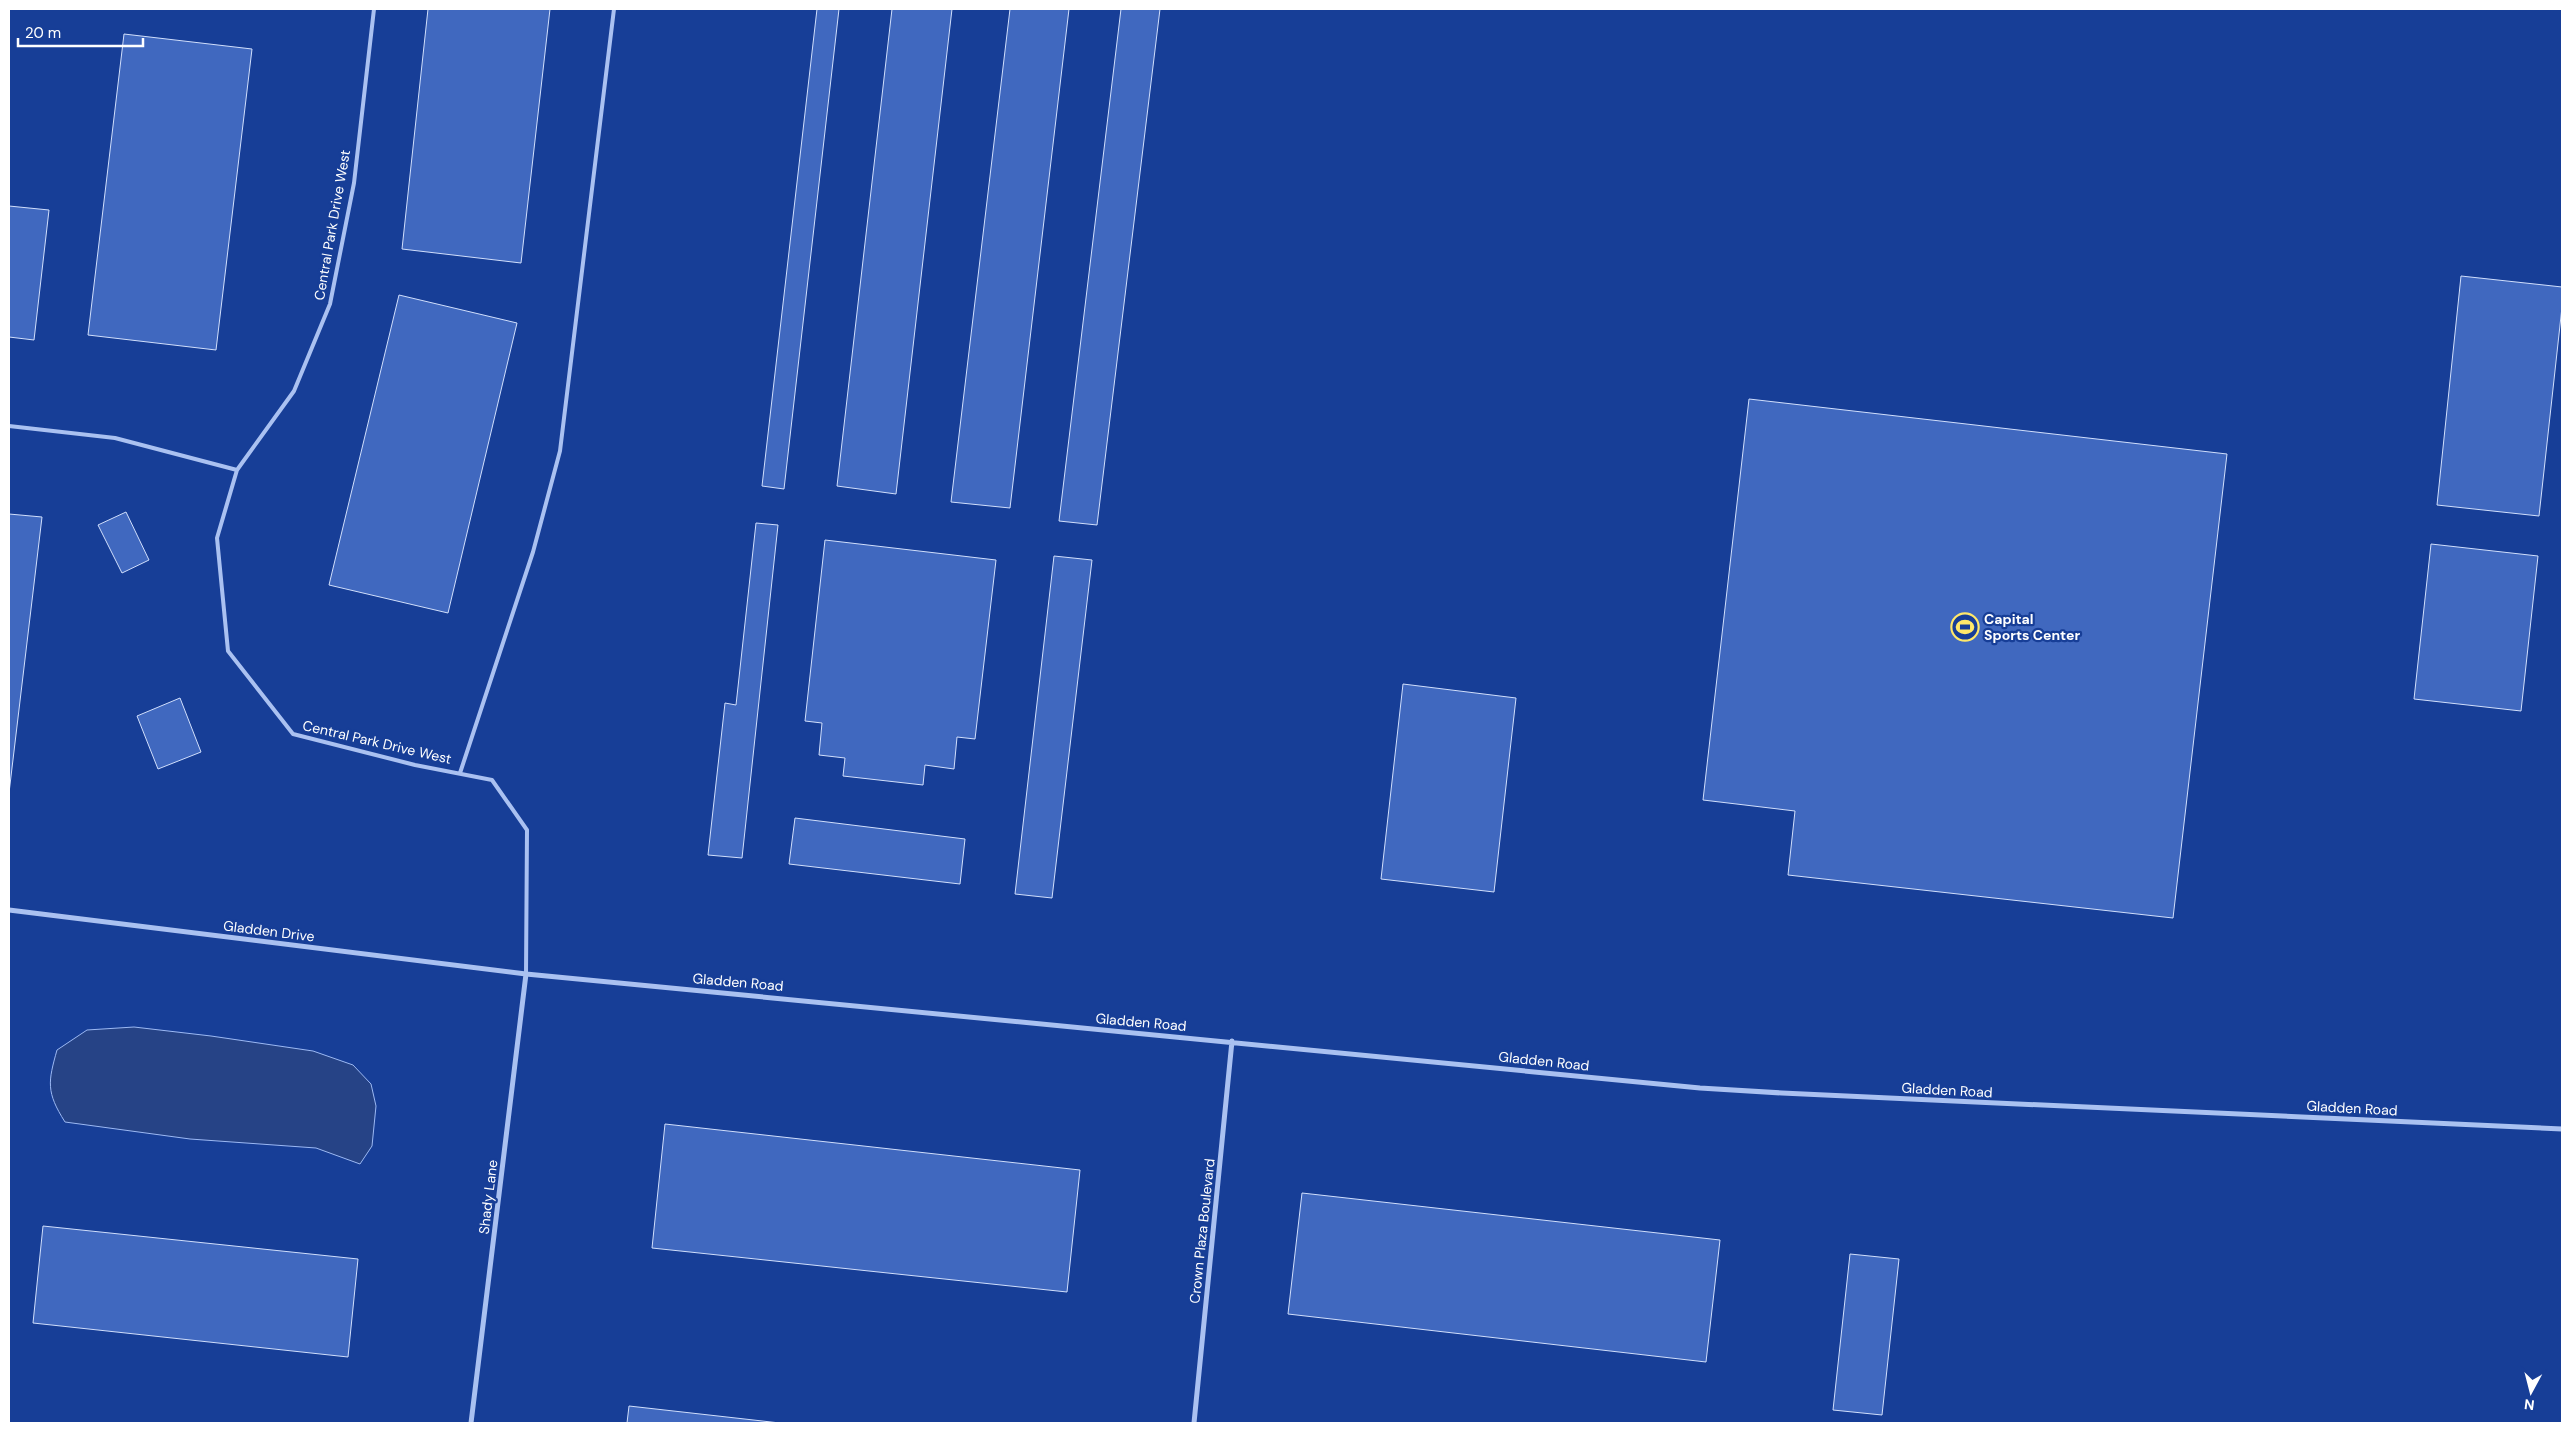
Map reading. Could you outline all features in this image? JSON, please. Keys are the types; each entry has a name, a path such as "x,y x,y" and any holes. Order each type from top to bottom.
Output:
{"street":[{"name":"Gladden Drive","path":"9,910 526,974"},
{"name":"Gladden Road","path":"526,974 1681,1086 1782,1093 2562,1129"},
{"name":"Shady Lane","path":"471,1423 526,974"},
{"name":"Crown Plaza Boulevard","path":"1194,1423 1232,1041"}],"lane":[{"name":"Central Park Drive West","path":"374,9 354,184 330,304 294,391 236,470 217,538 228,652 293,734 415,765 492,780 527,830 526,974"},
{"path":"460,773 533,552 560,451 614,9"},
{"path":"9,426 114,438 236,470"}],"water":[{"path":"134,1027 313,1051 353,1065 371,1084 376,1106 372,1146 360,1164 316,1148 190,1139 65,1122 54,1103 50,1087 57,1050 87,1030"}],"building":[{"path":"428,9 550,9 521,263 402,249"},
{"path":"817,9 839,9 784,489 762,486"},
{"path":"892,9 952,9 896,494 837,486"},
{"path":"1010,9 1069,9 1010,508 951,502"},
{"path":"1121,9 1160,9 1097,525 1059,521"},
{"path":"124,34 252,49 216,350 88,335"},
{"path":"9,206 49,210 34,340 9,337"},
{"path":"2461,276 2562,287 2562,307 2539,516 2437,505"},
{"path":"399,295 517,323 448,613 329,585"},
{"name":"Capital Sports Center","path":"1749,399 2227,454 2173,918 1788,875 1795,811 1703,800"},
{"path":"126,512 149,560 122,573 98,525"},
{"path":"9,514 42,517 9,793"},
{"path":"756,523 778,525 742,858 708,855 725,703 736,705"},
{"path":"825,540 996,560 975,739 957,737 954,769 925,765 923,785 843,776 845,758 819,755 822,723 805,721"},
{"path":"2431,544 2538,556 2521,711 2414,699"},
{"path":"1054,556 1092,560 1052,898 1015,894"},
{"path":"1403,684 1516,698 1494,892 1381,879"},
{"path":"180,698 201,752 158,769 137,716"},
{"path":"795,818 965,839 960,884 789,864"},
{"path":"665,1124 1080,1170 1067,1292 652,1248"},
{"path":"1302,1193 1720,1240 1706,1362 1288,1314"},
{"path":"43,1226 358,1259 348,1357 33,1323"},
{"path":"1850,1254 1899,1259 1882,1415 1833,1410"},
{"path":"629,1406 780,1423 627,1423"}],"place":[{"name":"Capital Sports Center","path":"1965,627"}]}
